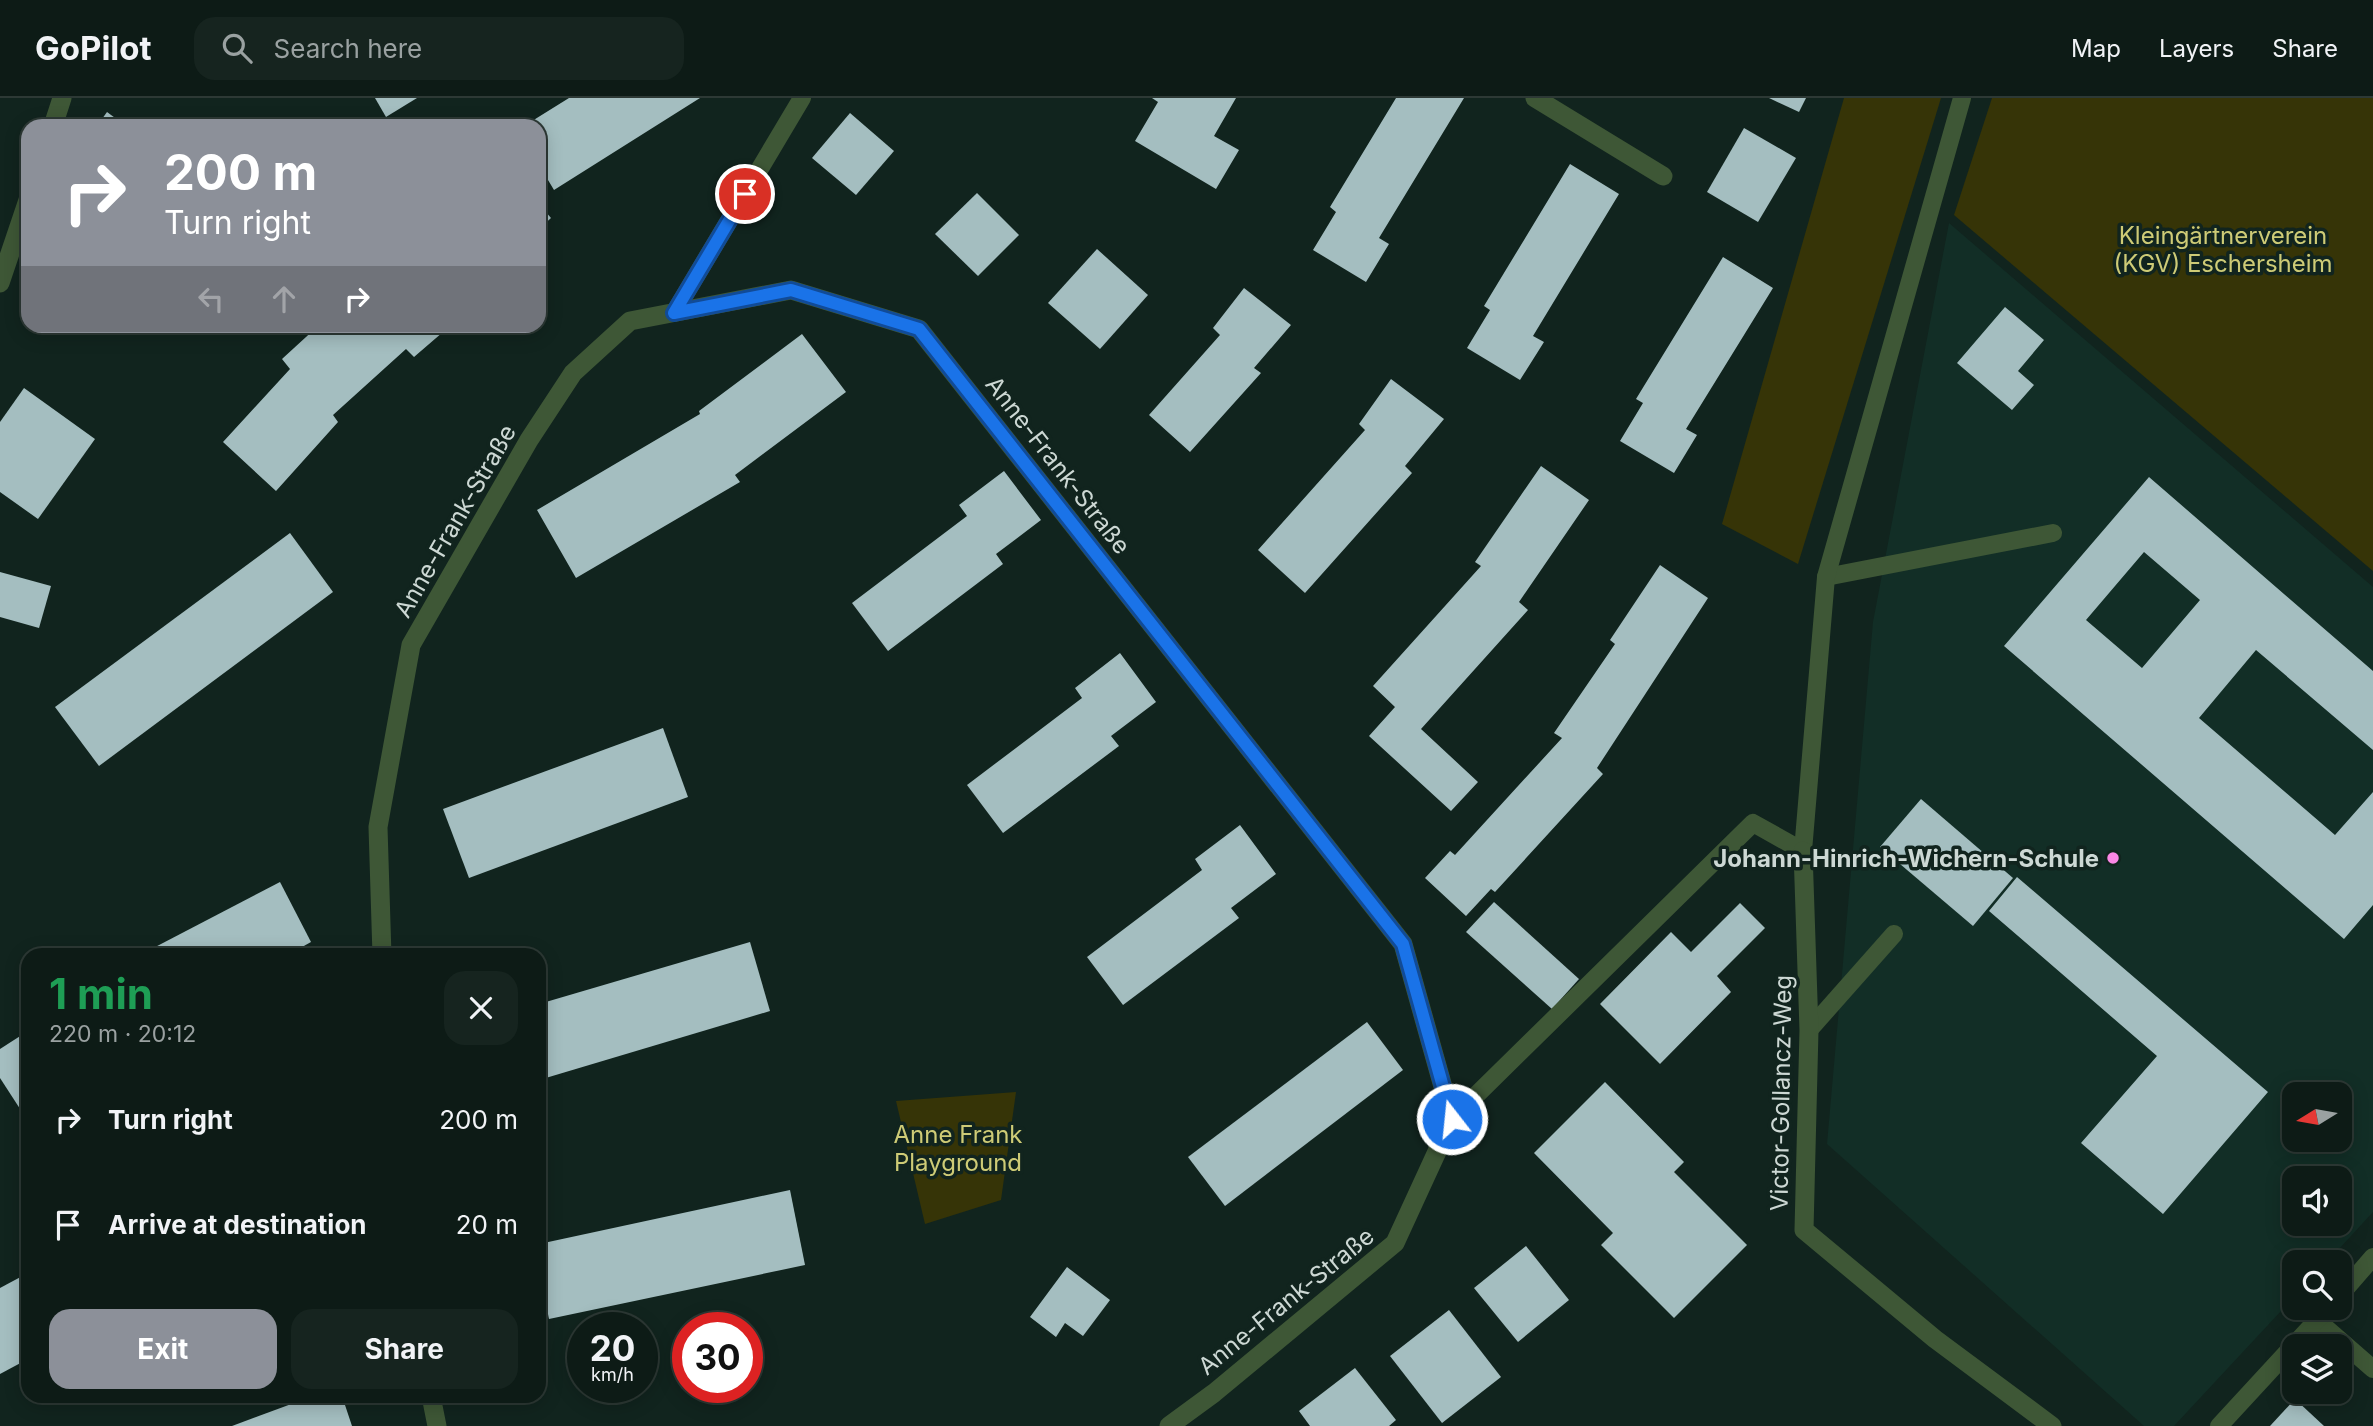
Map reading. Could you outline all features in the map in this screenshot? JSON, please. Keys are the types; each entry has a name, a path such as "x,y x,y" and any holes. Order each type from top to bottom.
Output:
{"street":[{"path":"55,119 62,98"},
{"path":"1535,98 1663,176"},
{"path":"0,283 21,221"},
{"name":"Anne-Frank-Straße","path":"382,948 377,827 411,645 529,440 573,373 630,321 791,290 919,329 1403,944 1452,1119 1395,1243 1214,1393 1169,1426"},
{"name":"Victor-Gollancz-Weg","path":"1803,851 1810,1030 1804,1230 1935,1339 2052,1426"},
{"path":"432,1403 437,1426"}],"lane":[{"path":"674,313 802,98"},
{"path":"1452,1119 1753,822 1803,851 1826,578 1962,98"},
{"path":"1826,578 2053,533"},
{"path":"1810,1030 1894,934"},
{"path":"2352,1282 2373,1257"},
{"path":"2219,1426 2317,1320"},
{"path":"2328,1320 2373,1369"}],"shaded area":[{"name":"Johann-Hinrich-Wichern-Schule","path":"1949,223 2373,587 2373,1212 2352,1235 2352,1166 2282,1166 2282,1236 2351,1236 2338,1250 2282,1250 2282,1310 2174,1426 2144,1426 1827,1144 1873,622"}],"green space":[{"path":"1844,98 1941,98 1798,564 1722,524"},
{"name":"Kleingärtnerverein (KGV) Eschersheim","path":"1992,98 2373,98 2373,571 1954,215"},
{"name":"Anne Frank Playground","path":"1016,1092 1001,1200 925,1224 896,1101"}],"building":[{"path":"375,98 417,98 386,117"},
{"path":"569,98 700,98 554,190 546,177 546,119 535,119"},
{"path":"1152,98 1236,98 1214,136 1239,150 1216,189 1135,141 1158,102"},
{"path":"1396,98 1464,98 1379,238 1389,244 1366,282 1313,250 1336,212 1330,207"},
{"path":"1769,98 1806,98 1799,112"},
{"path":"107,112 116,119 102,119"},
{"path":"850,113 894,151 856,195 812,158"},
{"path":"1744,128 1796,158 1758,222 1707,192"},
{"path":"1570,164 1619,194 1533,336 1544,342 1520,380 1467,348 1490,310 1484,306"},
{"path":"977,193 1019,235 978,276 935,234"},
{"path":"1097,249 1148,295 1100,349 1048,303"},
{"path":"1723,257 1773,288 1686,429 1697,435 1674,473 1620,441 1643,403 1636,399"},
{"path":"1244,288 1291,325 1254,368 1261,373 1190,452 1149,415 1220,335 1213,328"},
{"path":"2005,307 2044,340 2018,371 2034,385 2012,410 1957,363"},
{"path":"310,333 442,333 414,357 406,349 333,415 338,422 276,491 223,442 290,369 282,359"},
{"path":"802,334 846,392 735,475 740,482 576,578 537,510 700,414 699,411"},
{"path":"1391,379 1444,419 1405,466 1412,473 1305,593 1258,550 1365,430 1359,424"},
{"path":"24,388 95,439 38,519 0,492 0,422"},
{"path":"1541,466 1589,500 1519,602 1528,610 1421,729 1478,782 1451,811 1369,736 1395,707 1373,686 1481,566 1475,562"},
{"path":"1004,471 1041,520 996,554 1003,564 888,651 852,603 967,516 959,505"},
{"path":"2149,477 2373,671 2373,750 2256,650 2199,718 2335,835 2373,792 2373,905 2344,939 2004,646","holes":["2144,552 2200,600 2142,668 2086,620"]},
{"path":"290,533 333,592 99,766 55,707"},
{"path":"1660,565 1708,598 1597,768 1603,774 1495,892 1491,889 1466,916 1425,878 1450,851 1455,855 1562,738 1554,733 1615,644 1610,640"},
{"path":"0,572 51,586 39,628 0,617"},
{"path":"1120,653 1156,702 1111,736 1119,746 1003,833 967,785 1082,698 1075,688"},
{"path":"663,728 688,797 469,878 443,809"},
{"path":"1921,799 2013,878 1973,926 1880,847"},
{"path":"1240,825 1276,874 1231,908 1239,918 1123,1005 1087,957 1202,870 1195,859"},
{"path":"2017,877 2268,1092 2163,1214 2081,1143 2157,1056 1989,911"},
{"path":"280,882 311,942 300,948 153,948"},
{"path":"1494,902 1579,979 1552,1009 1466,932"},
{"path":"1740,903 1765,928 1717,976 1731,992 1660,1064 1600,1004 1671,932 1691,952"},
{"path":"750,942 770,1011 546,1078 546,1002"},
{"path":"1367,1022 1403,1070 1225,1206 1188,1157"},
{"path":"21,1036 21,1110 0,1078 0,1049"},
{"path":"1605,1082 1684,1162 1674,1172 1747,1245 1674,1318 1601,1245 1613,1233 1534,1153"},
{"path":"790,1190 805,1265 582,1312 567,1312 567,1315 549,1319 546,1304 546,1242"},
{"path":"1526,1246 1569,1300 1518,1342 1474,1288"},
{"path":"1067,1267 1110,1300 1083,1336 1065,1323 1056,1337 1030,1317"},
{"path":"21,1277 21,1363 0,1374 0,1288"},
{"path":"1449,1310 1501,1377 1442,1423 1390,1356"},
{"path":"1355,1368 1396,1420 1389,1426 1310,1426 1299,1411"},
{"path":"294,1403 344,1403 352,1426 232,1426"},
{"path":"2290,1404 2300,1404 2324,1426 2270,1426"}],"place":[{"name":"Johann-Hinrich-Wichern-Schule","path":"2113,858"}],"route":[{"path":"745,194 674,313 791,290 919,329 1403,944 1452,1119"}]}
